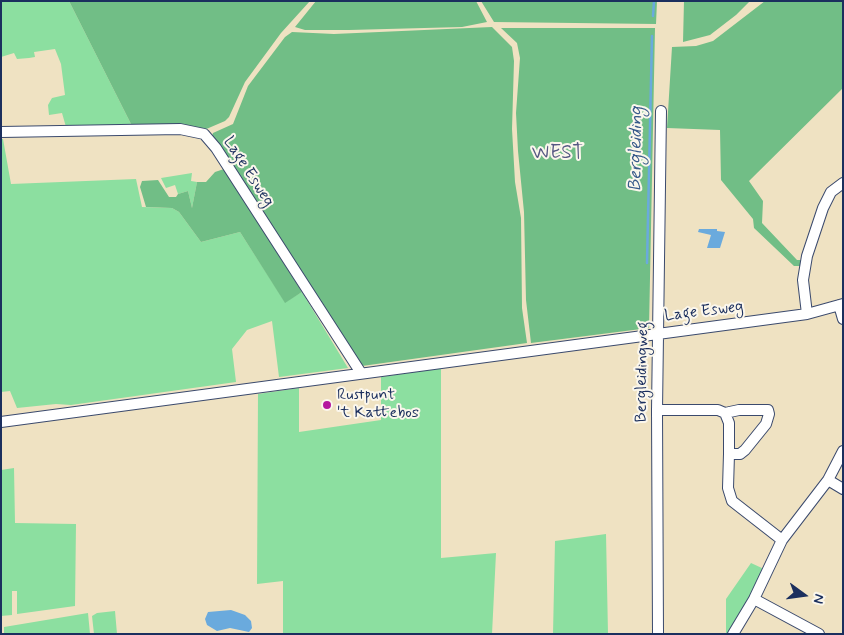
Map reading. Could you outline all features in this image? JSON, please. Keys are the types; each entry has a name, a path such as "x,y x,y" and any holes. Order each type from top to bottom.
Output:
{"street":[{"name":"Bergleidingweg","path":"658,634 657,410 661,111"},
{"name":"Lage Esweg","path":"1,132 180,129 204,134 216,148 360,373"},
{"path":"807,314 803,280 807,256 823,208 831,192 843,183"},
{"name":"Lage Esweg","path":"1,422 807,314 841,305"},
{"path":"841,305 843,319"},
{"path":"657,410 718,410 725,413 764,408 768,410 769,414 766,424 742,452 729,454"},
{"path":"725,413 729,423 729,495 732,501 782,540"},
{"path":"733,634 754,599 782,540 828,480 843,451"},
{"path":"828,480 843,489"},
{"path":"754,599 819,634"}],"green space":[{"path":"1,1 69,1 132,126 66,127 62,113 49,115 48,105 52,98 65,95 61,64 55,49 34,52 35,57 29,58 17,59 14,53 1,57"},
{"path":"69,1 310,1 281,33 245,82 229,117 225,121 204,130 132,126"},
{"path":"316,1 476,1 487,22 462,27 349,30 305,30 295,27"},
{"path":"481,1 657,1 656,24 494,22"},
{"path":"684,1 750,1 736,15 710,35 683,42"},
{"path":"765,1 843,1 843,88 749,181 763,201 762,223 797,260 804,260 803,266 794,266 754,228 753,219 721,180 720,130 667,128 672,47 696,46 713,41"},
{"path":"492,27 512,47 514,61 512,129 515,182 521,218 522,308 527,343 362,366 212,136 213,133 233,124 248,86 285,37 292,32 334,34"},
{"path":"501,28 655,28 649,328 531,343 526,300 524,212 516,113 520,58 517,43"},
{"path":"1,139 3,139 11,184 136,179 142,207 172,208 179,212 201,242 240,232 285,302 302,292 348,368 279,377 272,321 247,330 232,349 236,382 71,405 56,404 17,408 10,391 1,392"},
{"path":"224,169 302,292 285,303 240,232 201,242 179,212 172,208 146,207 140,187 142,181 158,180 169,197 176,197 178,194 188,191 192,208 197,182 206,182 215,172"},
{"path":"192,173 191,181 197,182 192,208 188,191 178,194 175,185 166,188 161,178"},
{"path":"441,368 441,558 496,553 492,634 283,634 283,581 257,584 258,394 299,388 299,432 381,420 381,377"},
{"path":"14,468 15,523 76,524 75,606 17,614 17,591 12,591 12,615 1,616 1,470"},
{"path":"606,534 608,634 553,634 555,541"},
{"path":"751,563 764,569 729,634 726,634 726,599"},
{"path":"115,611 117,634 94,634 92,616 97,613"},
{"path":"88,613 90,634 4,634 4,627"}],"water":[{"path":"699,229 717,229 717,231 725,232 720,248 707,248 711,235 698,232"},
{"path":"231,610 245,615 251,621 252,628 249,632 230,628 217,631 207,625 205,619 208,612"}],"waterway":[{"name":"Bergleiding","path":"653,16 654,1"},
{"name":"Bergleiding","path":"647,263 652,36"}],"place":[{"name":"Rustpunt 't Kattebos","path":"327,405"}],"district":[{"name":"WEST","path":"558,154"}]}
